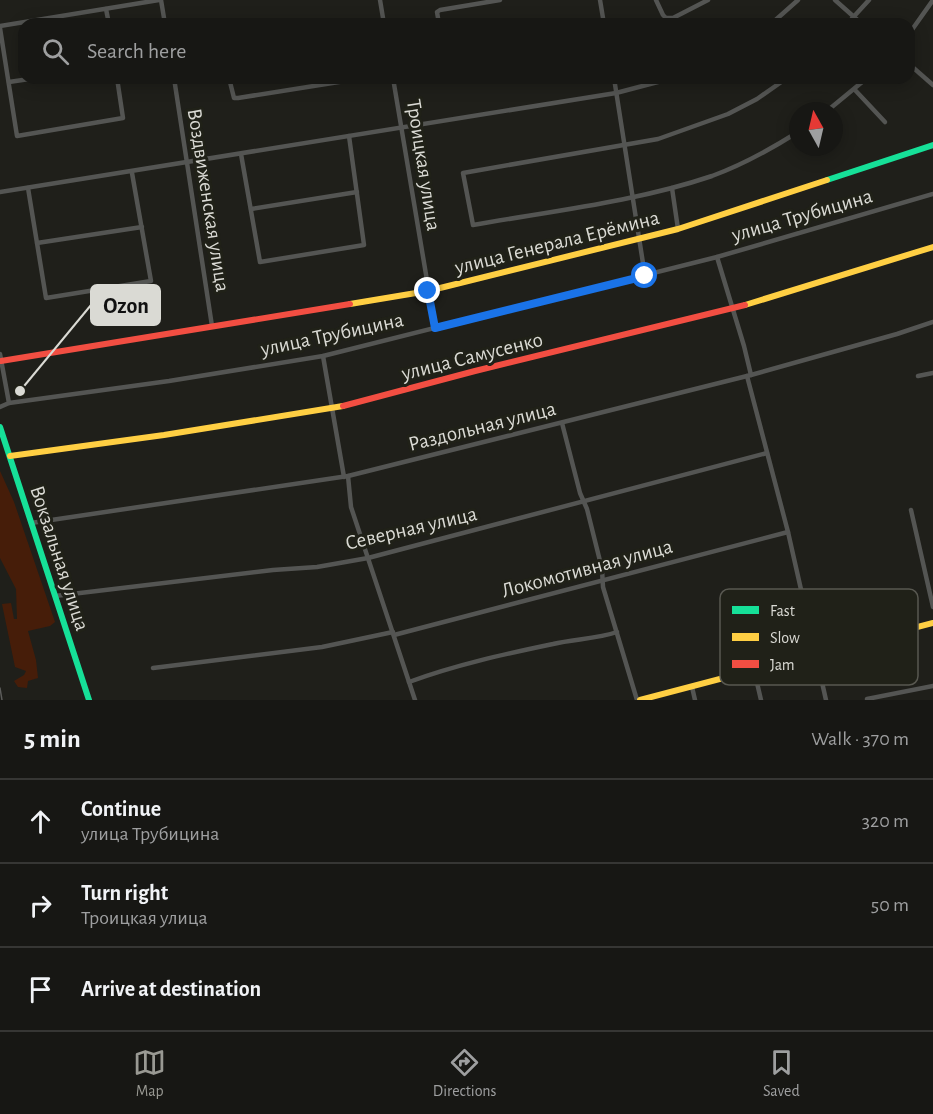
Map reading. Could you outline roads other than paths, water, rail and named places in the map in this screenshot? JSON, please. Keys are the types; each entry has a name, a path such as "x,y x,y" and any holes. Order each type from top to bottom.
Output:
{"street":[{"path":"53,18 160,0 164,18"},
{"path":"380,0 383,18"},
{"path":"438,18 437,12 440,10 500,0"},
{"path":"600,0 603,18"},
{"path":"656,0 666,18 673,18 708,0"},
{"path":"778,18 798,0"},
{"path":"835,0 854,18 868,0"},
{"path":"915,26 933,0"},
{"path":"106,9 108,18"},
{"path":"18,24 0,27 17,136 123,118 118,84"},
{"path":"915,69 933,85"},
{"path":"9,82 18,81"},
{"name":"Воздвиженская улица","path":"175,84 212,326"},
{"path":"230,84 234,98 326,84"},
{"name":"Троицкая улица","path":"394,84 435,328"},
{"path":"615,84 645,276"},
{"path":"0,192 402,129 616,93 650,84"},
{"path":"778,84 757,99 728,114 658,139 463,173 473,225 672,188 734,166 764,153 789,138"},
{"path":"839,102 861,84"},
{"path":"855,90 885,122"},
{"path":"241,154 260,262 364,246 349,136"},
{"name":"улица Генерала Ерёмина","path":"1,358 428,291 678,229 933,145"},
{"path":"28,188 46,298 151,281 132,172"},
{"path":"672,188 678,229"},
{"path":"251,209 357,192"},
{"name":"улица Трубицина","path":"9,403 169,381 323,356 717,257 933,194"},
{"path":"37,243 142,227"},
{"name":"улица Самусенко","path":"10,456 332,409 475,371 732,309 933,247"},
{"path":"717,257 744,346 767,453 802,589"},
{"name":"Раздольная улица","path":"32,523 346,476 749,375 933,322"},
{"path":"323,356 351,507 415,700"},
{"path":"0,407 9,403 1,358"},
{"path":"918,376 933,373"},
{"path":"562,423 587,509 617,632 638,700 720,679"},
{"name":"Вокзальная улица","path":"0,427 89,700"},
{"name":"Северная улица","path":"55,596 273,570 317,567 368,558 767,453"},
{"path":"911,510 933,607"},
{"name":"Локомотивная улица","path":"153,668 322,646 393,633 788,532"},
{"path":"918,627 933,623"},
{"path":"409,682 549,644 617,632"},
{"path":"758,685 761,700"},
{"path":"823,685 826,700"},
{"path":"867,699 933,686"},
{"path":"692,687 695,700"}],"railway":[{"path":"0,688 2,700"}],"place":[{"name":"Ozon","path":"20,391"}]}
